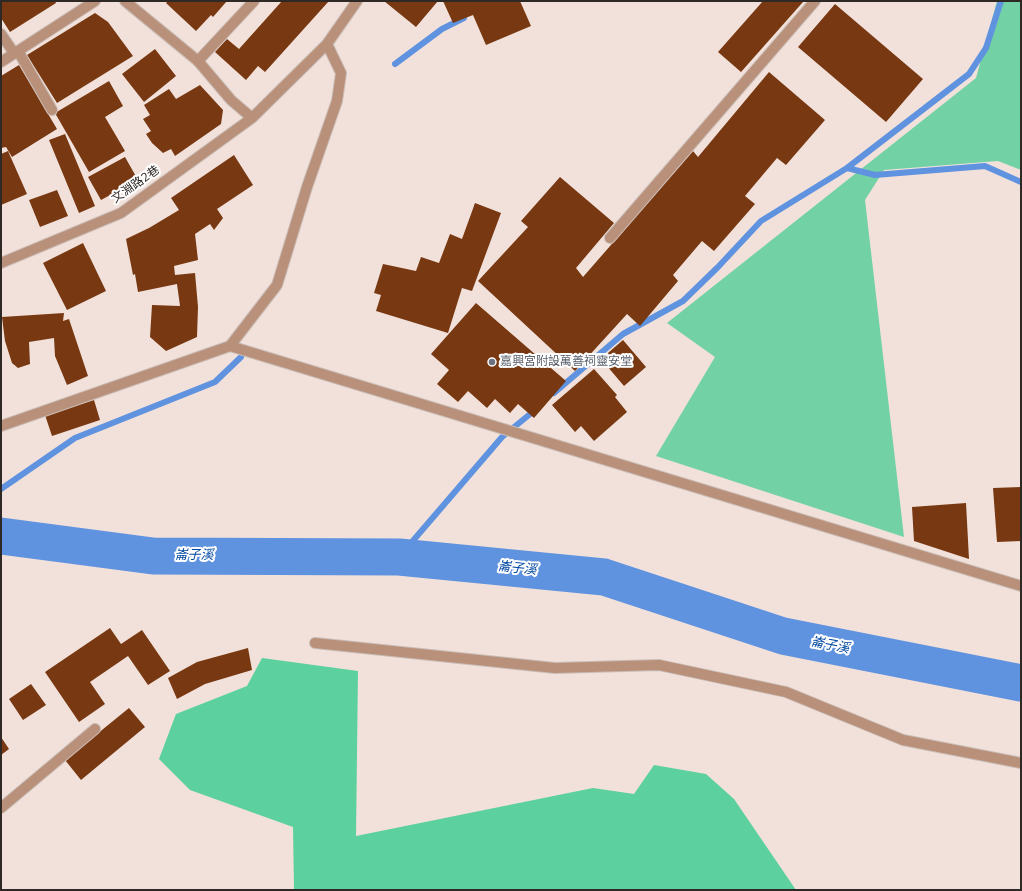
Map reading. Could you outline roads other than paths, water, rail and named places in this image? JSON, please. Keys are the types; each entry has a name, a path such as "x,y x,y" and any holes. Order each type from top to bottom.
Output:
{"street":[{"path":"1,62 94,1"},
{"path":"125,1 198,61 231,100 252,118"},
{"path":"198,61 254,1"},
{"name":"文淵路2巷","path":"1,263 121,213 252,118 327,44 357,1"},
{"path":"610,238 815,1"},
{"path":"1,34 16,52 52,110"},
{"path":"1,426 230,346 277,285 307,187 337,102 341,73 327,44"},
{"path":"230,346 1021,586"},
{"path":"315,643 554,668 659,665 786,692 903,740 1021,763"},
{"path":"1,808 95,728"}],"waterway":[{"path":"554,393 623,334 683,301 718,267 761,221 847,168 969,74 986,48 1001,1"},
{"path":"395,64 442,29 464,18"},
{"path":"847,168 875,175 985,166 1021,182"},
{"path":"1,489 75,438 215,382 241,357"},
{"path":"399,557 502,437 535,410"},
{"name":"崙子溪","path":"1,536 153,556 399,557 604,577 783,636 1021,683"}],"place":[{"name":"嘉興宮附設萬善祠靈安堂","path":"492,362"}]}
